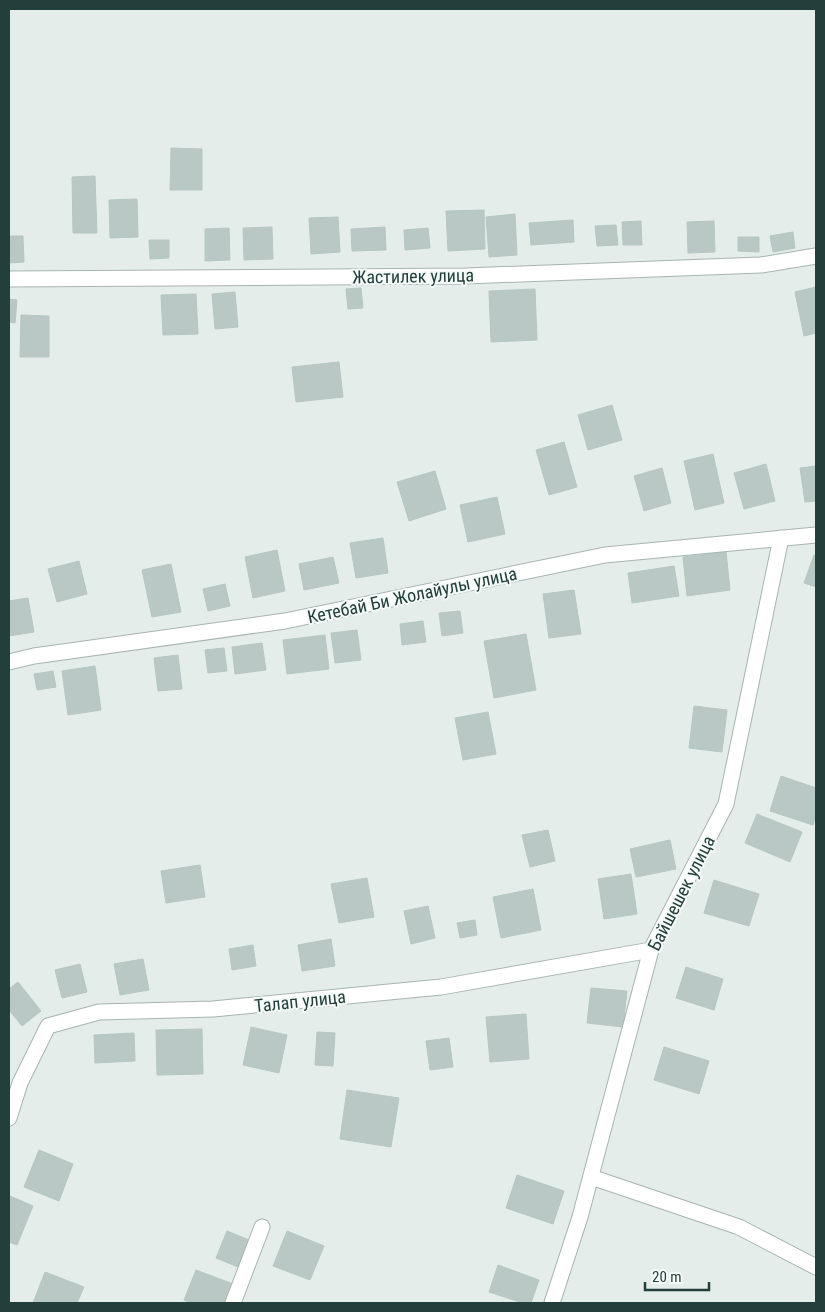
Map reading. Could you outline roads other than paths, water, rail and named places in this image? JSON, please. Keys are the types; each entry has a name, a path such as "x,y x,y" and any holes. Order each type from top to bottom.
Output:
{"street":[{"name":"Жастилек улица","path":"9,279 466,276 761,265 816,256"},
{"name":"Кетебай Би Жолайулы улица","path":"9,662 34,656 285,621 605,555 816,535"},
{"name":"Байшешек улица","path":"552,1303 580,1217 651,950 726,804 781,538"},
{"name":"Талап улица","path":"9,1118 20,1083 48,1026 100,1012 212,1010 441,987 651,950"},
{"path":"591,1177 739,1227 816,1267"},
{"path":"233,1303 262,1228"}]}
